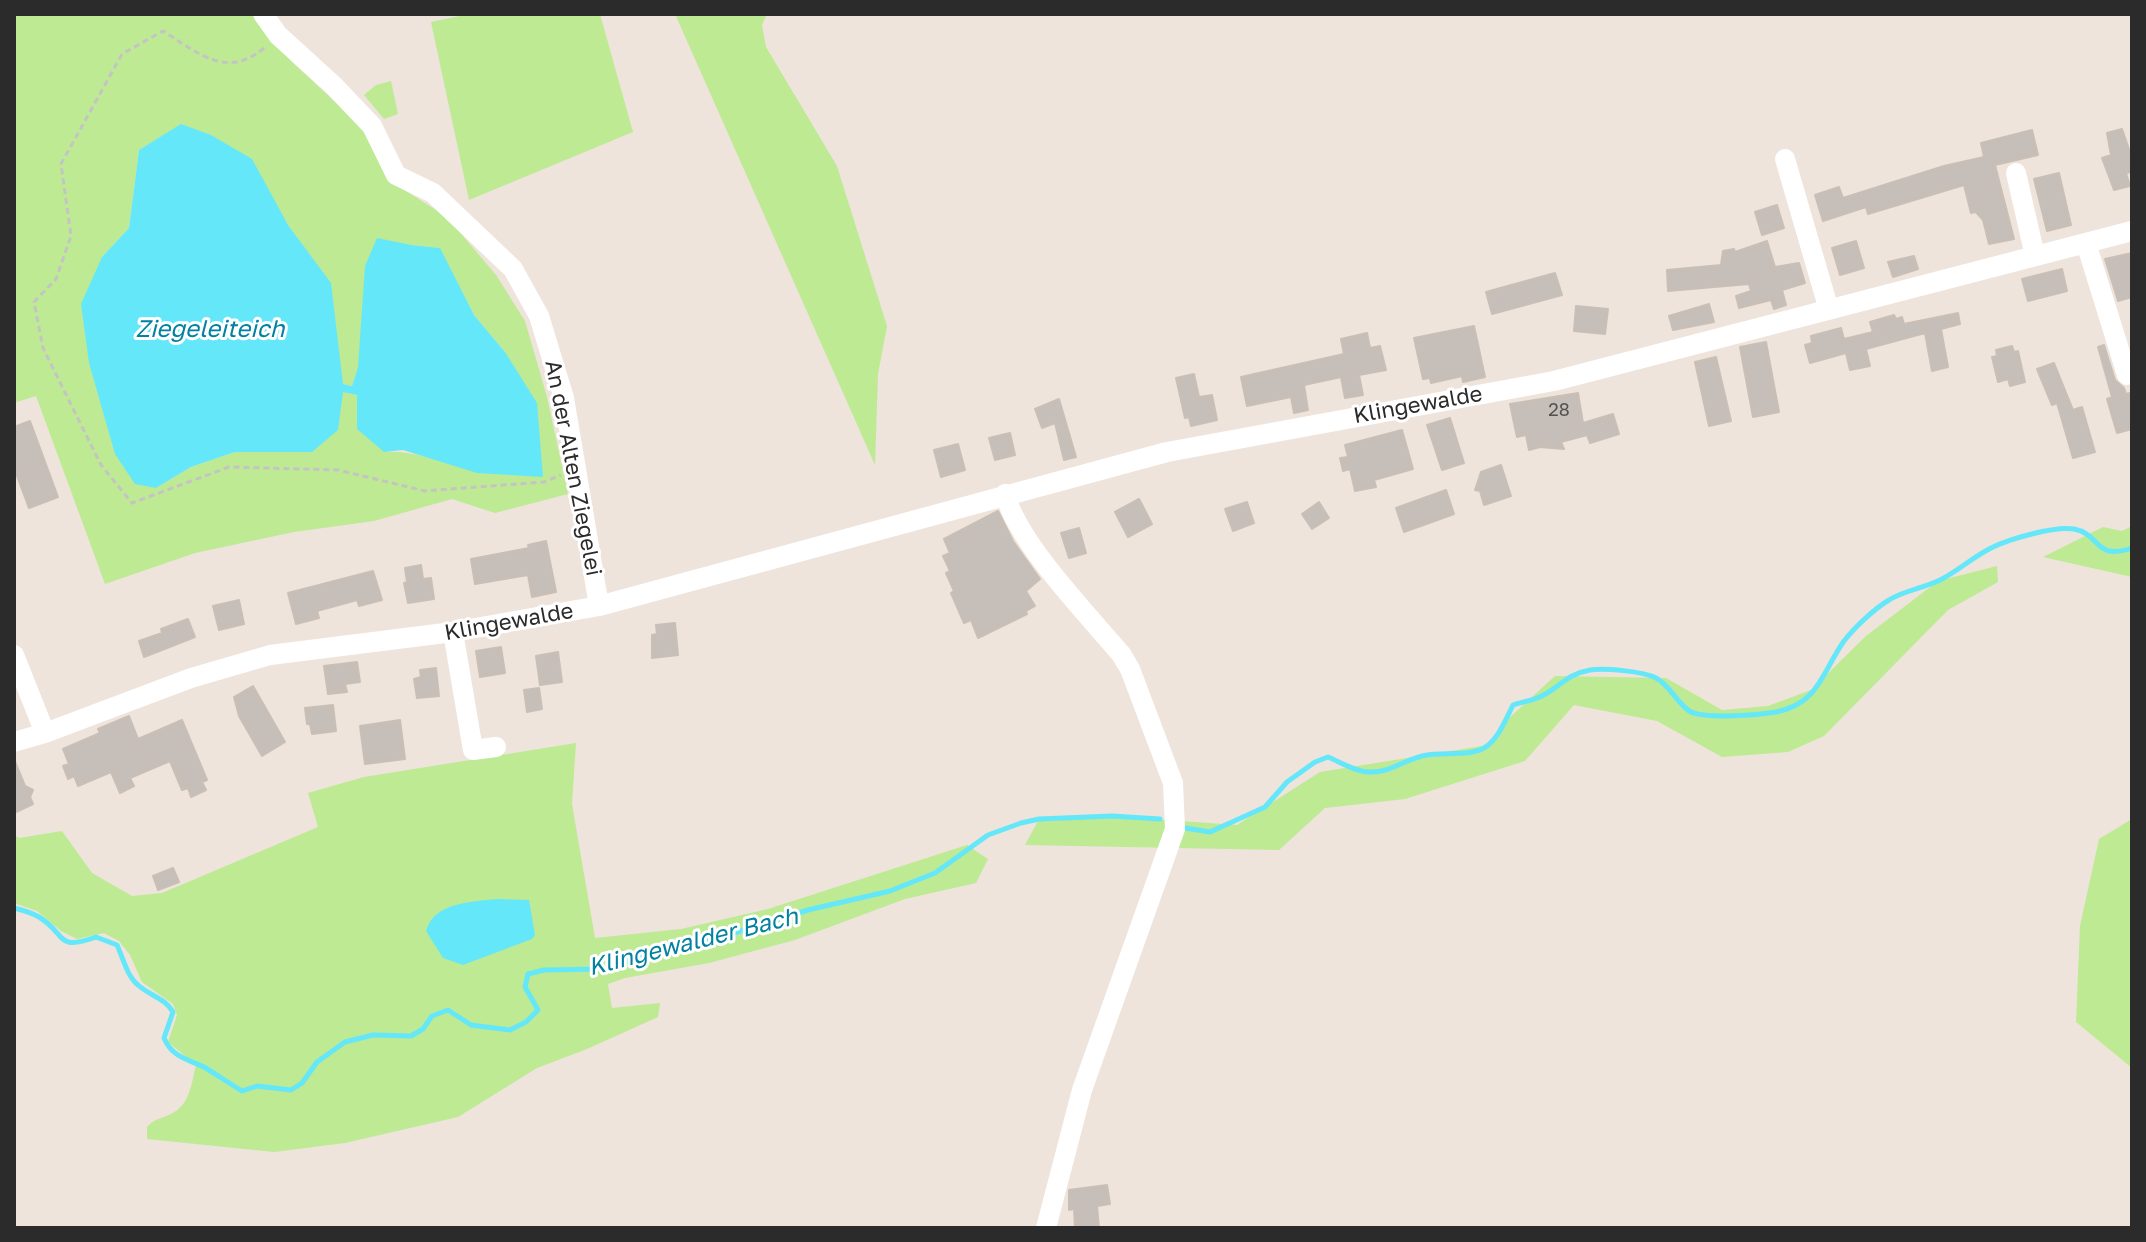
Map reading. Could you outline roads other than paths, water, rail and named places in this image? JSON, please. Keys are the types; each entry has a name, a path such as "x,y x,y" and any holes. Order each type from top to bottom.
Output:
{"street":[{"name":"An der Alten Ziegelei","path":"263,14 278,35 372,126 396,175 433,193 513,269 539,316 564,398 599,606"},
{"path":"1785,159 1829,310"},
{"path":"2016,173 2035,256"},
{"name":"Klingewalde","path":"14,742 191,678 270,655 453,632 599,606 1167,452 1554,381 2132,231"},
{"path":"2086,243 2127,375"},
{"path":"1005,494 1008,506 1045,565 1121,654 1145,704 1173,783 1175,829 1082,1090 1046,1228"},
{"path":"453,632 473,750 496,747"},
{"path":"14,655 45,733"}],"water":[{"name":"Ziegeleiteich","path":"181,124 211,135 252,159 288,225 331,283 343,384 352,386 358,367 365,266 377,238 440,248 474,315 505,352 537,403 543,477 477,473 403,450 384,452 357,429 357,395 343,392 338,430 312,452 235,452 191,467 156,488 135,484 115,454 89,363 81,304 102,257 129,228 139,150"},
{"path":"497,899 529,900 535,935 532,939 463,965 443,958 426,931 430,921 455,905"}],"waterway":[{"name":"Klingewalder Bach","path":"1185,828 1210,832 1265,807 1287,782 1315,762 1328,757 1359,770 1377,772 1427,755 1467,753 1481,749 1495,738 1513,705 1542,696 1569,678 1590,670 1623,671 1656,678 1686,709 1698,714 1746,715 1790,708 1811,694 1844,641 1877,608 1895,597 1940,580 1991,548 2055,529 2083,532 2111,551 2132,548"},
{"name":"Klingewalder Bach","path":"14,908 39,917 67,942 96,937 117,945 134,981 166,1003 173,1012 164,1038 176,1053 242,1091 257,1086 291,1090 302,1083 317,1062 345,1042 373,1035 411,1036 423,1029 432,1016 448,1010 471,1025 510,1030 526,1022 538,1010 525,987 528,974 544,970 603,969 659,950 705,942 808,910 890,891 935,873 988,835 1021,823 1039,819 1112,816 1160,819"}]}
